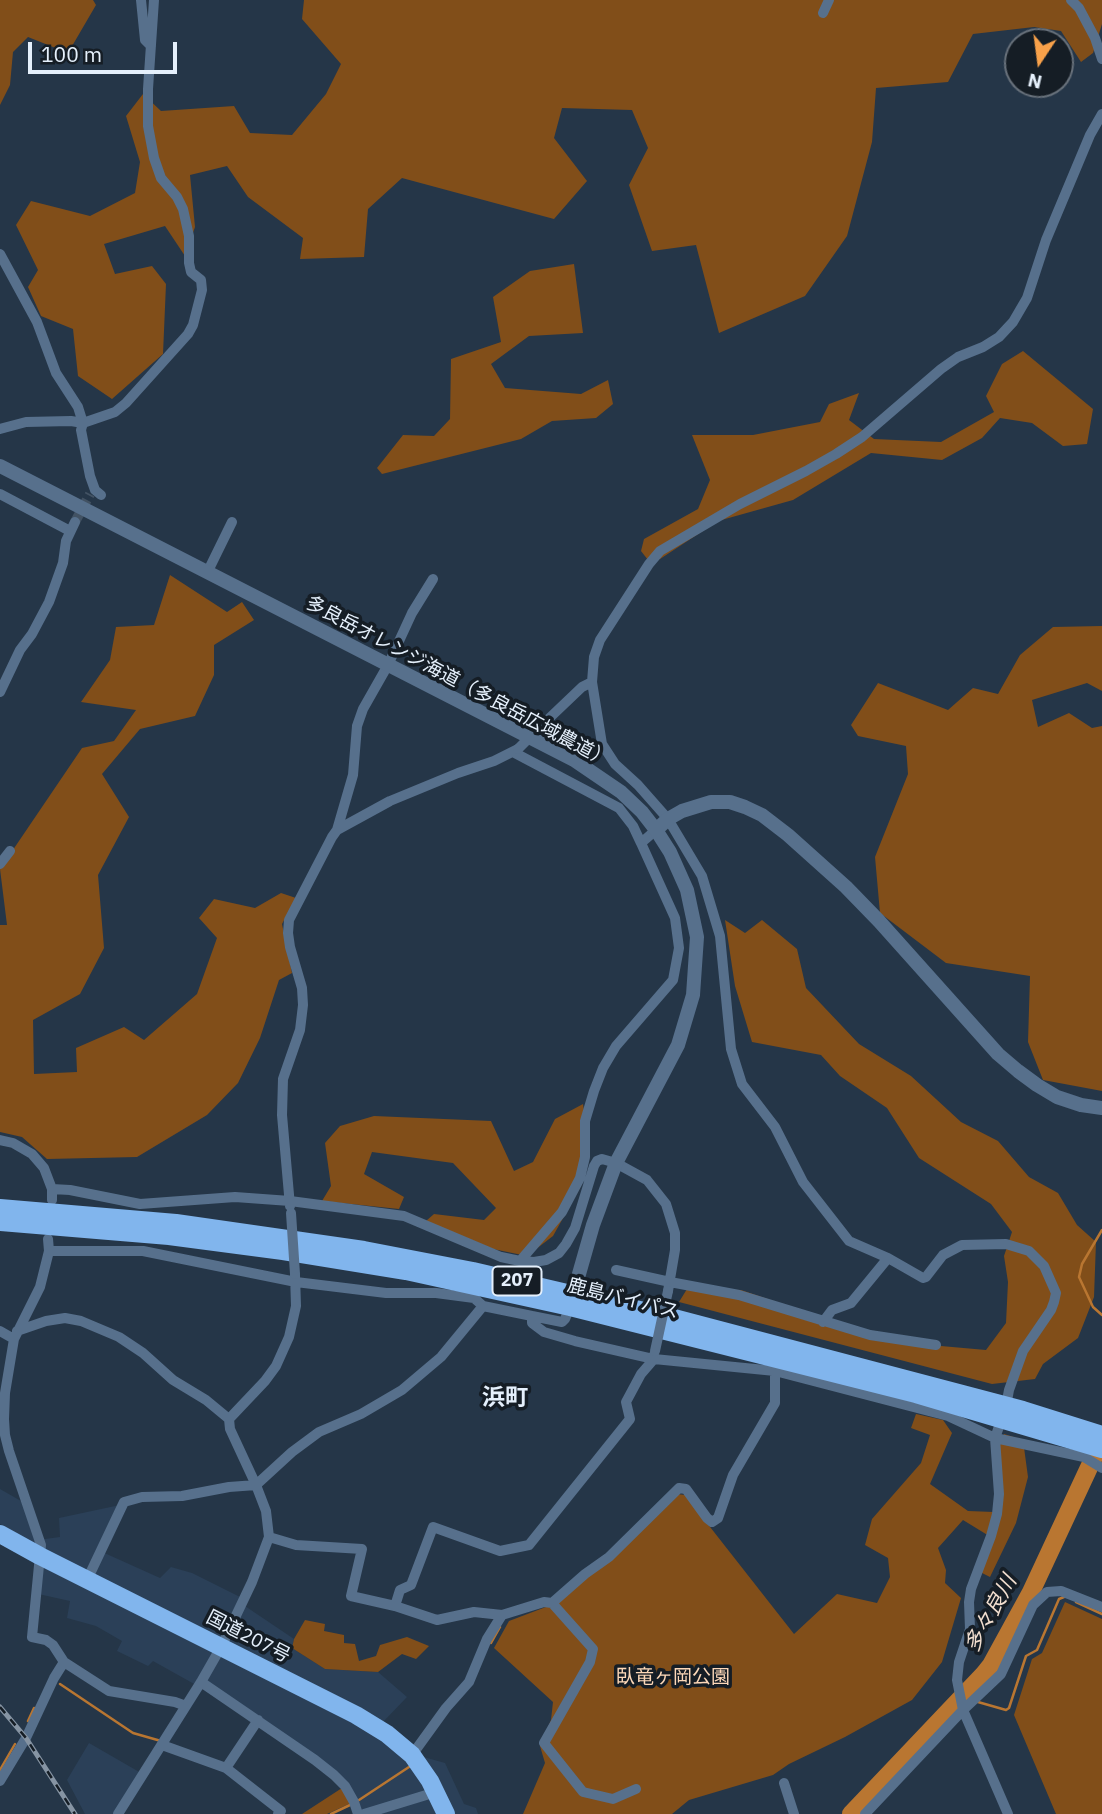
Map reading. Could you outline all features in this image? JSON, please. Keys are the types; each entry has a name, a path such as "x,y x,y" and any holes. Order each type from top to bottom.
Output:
{"highway":[{"name":"鹿島バイパス","path":"0,1208 176,1223 364,1250 473,1271 572,1300"},
{"name":"鹿島バイパス","path":"0,1222 169,1236 283,1251 674,1318 1013,1414 1102,1435"},
{"name":"鹿島バイパス","path":"1013,1414 1101,1461"},
{"name":"国道207号","path":"0,1534 356,1715 387,1734 412,1755 436,1792 446,1814"}],"street":[{"path":"141,0 145,40 151,46"},
{"path":"0,429 26,422 83,423 115,412 127,403 188,334 193,324 202,289 201,280 191,272 189,236 183,209 161,178 148,126 154,0"},
{"path":"823,13 829,0"},
{"path":"1071,0 1079,8 1095,38 1102,59"},
{"path":"1009,1814 969,1704 957,1680 959,1661 970,1629 971,1588 997,1514 999,1494 995,1438 1013,1414 1009,1390 1023,1351 1051,1310 1056,1293 1044,1266 1029,1251 1006,1244 962,1245 943,1255 923,1278 888,1258 849,1241 803,1182 775,1127 742,1084 731,1049 720,936 702,876 668,819 615,764 602,744 592,682 594,657 600,640 660,551 740,504 836,454 862,437 941,369 958,357 999,337 1013,322 1027,298 1046,240 1090,135 1102,114"},
{"path":"0,254 37,322 56,373 78,407 83,423 81,430 90,476 96,493"},
{"name":"多良岳オレンジ海道（多良岳広域農道）","path":"0,466 574,760 621,792 656,830 670,852 687,890 697,937 693,995 678,1045 616,1163 593,1225 572,1300"},
{"path":"0,494 42,517 72,526 66,541 63,564 48,602 32,634 20,650 0,692"},
{"path":"207,573 232,522"},
{"path":"229,1419 276,1366 289,1337 296,1306 282,1115 283,1079 300,1030 303,1005 302,988 290,947 289,920 337,830 353,775 357,726 363,709 388,665 412,613 433,579"},
{"path":"337,830 390,801 515,751 582,687 592,682"},
{"path":"515,751 619,808 633,826 675,918 679,948 673,980 616,1046 603,1068 586,1121 585,1157 580,1178 562,1212 520,1261"},
{"path":"641,843 668,819 682,811 711,802 730,802 762,815 846,887 998,1054 1018,1072 1057,1097 1102,1108"},
{"path":"0,864 10,851"},
{"path":"0,1140 13,1143 32,1154 44,1167 52,1194 70,1190 140,1204 235,1198 290,1201 404,1216 501,1257 520,1261 546,1260 559,1253 566,1244 575,1228 597,1161 602,1159 616,1163 647,1180 666,1204 675,1233 669,1287 654,1355 626,1402 630,1419 529,1545 500,1551 433,1527 411,1585 400,1590 395,1606"},
{"path":"48,1239 49,1251 40,1287 16,1335 5,1393 2,1434 41,1545 32,1637 46,1640 53,1645 64,1662 109,1691 186,1706"},
{"path":"49,1251 156,1252 386,1293 436,1293 474,1298 483,1306 562,1322 572,1300"},
{"path":"823,1322 832,1310 851,1303 888,1258"},
{"path":"616,1270 669,1287 739,1295 870,1335 936,1345"},
{"path":"87,1580 124,1502 142,1497 182,1496 256,1485 319,1432 361,1414 402,1390 441,1357 483,1306"},
{"path":"532,1316 532,1323 544,1332 654,1355 775,1371 948,1416 995,1438 1101,1461"},
{"path":"0,1331 16,1335 46,1321 65,1318 81,1321 119,1337 143,1353 173,1380 206,1399 229,1419 230,1429 266,1511 269,1537 252,1582 221,1647 118,1814"},
{"path":"552,1603 609,1557 679,1488 686,1489 712,1522 718,1518 733,1475 775,1403 775,1371"},
{"path":"269,1537 296,1545 362,1549 351,1596 395,1606 437,1620 474,1612 502,1615 544,1602 552,1603 593,1649 590,1662 544,1743 583,1792 613,1799 636,1789"},
{"path":"865,1814 1001,1674 1033,1605 1047,1592 1061,1591 1102,1606"},
{"path":"412,1755 446,1708 469,1682 487,1639 502,1615"},
{"path":"0,1781 26,1738 64,1662"},
{"path":"201,1682 334,1775 345,1786 356,1807"},
{"path":"227,1766 258,1720"},
{"path":"163,1742 227,1766 281,1811 278,1814"},
{"path":"783,1783 794,1814"},
{"path":"364,1814 436,1792"}],"shaded area":[{"path":"0,1489 21,1501 38,1540 60,1537 59,1518 120,1505 100,1551 160,1578 171,1567 192,1573 240,1597 239,1602 294,1639 292,1648 325,1669 378,1672 407,1697 383,1722 38,1546 0,1524"},
{"path":"36,1562 382,1738 406,1760 431,1797 438,1814 361,1814 335,1773 196,1685 153,1661 148,1666 117,1651 122,1641 96,1626 67,1618 70,1601 34,1593"},
{"path":"89,1743 141,1773 114,1814 85,1814 67,1780"},
{"path":"420,1756 445,1763 464,1804 476,1808 478,1814 453,1814"}],"green space":[{"path":"0,0 93,0 96,5 68,53 28,37 13,52 10,85 0,105"},
{"path":"304,0 1102,0 1102,24 1093,53 1081,62 1074,51 1074,28 1004,28 1004,30 973,34 948,82 876,88 872,142 847,236 805,296 719,333 696,245 652,251 629,185 648,148 632,110 562,108 554,138 587,181 554,219 402,178 368,209 364,257 300,259 303,238 248,197 227,166 190,175 195,227 185,256 165,226 104,244 115,274 152,266 166,284 163,354 112,399 78,376 73,329 41,316 28,287 38,270 16,225 31,201 90,216 135,193 140,162 126,116 143,94 161,111 234,106 250,133 292,135 326,94 341,64 302,19"},
{"path":"574,264 583,333 529,336 491,364 505,388 581,394 608,380 613,404 596,418 552,421 521,439 382,474 377,468 403,435 434,436 450,419 451,359 501,342 493,297 530,271"},
{"path":"1023,351 1093,409 1087,444 1063,446 1032,423 1000,418 982,438 942,460 871,453 793,500 718,521 660,559 648,560 641,551 644,539 698,509 710,480 692,435 753,435 820,422 829,404 859,393 849,420 874,439 941,442 994,412 986,396 1002,364"},
{"path":"170,575 227,612 242,602 254,620 214,645 214,675 195,716 140,729 102,774 129,817 98,875 104,948 80,994 33,1020 34,1074 77,1072 76,1048 124,1027 144,1040 197,994 217,938 199,918 214,899 255,908 281,893 296,898 282,924 292,973 279,980 260,1038 238,1083 207,1115 137,1157 47,1159 22,1137 0,1132 0,925 7,925 0,869 82,748 114,741 136,710 81,702 110,660 116,627 154,625"},
{"path":"1102,626 1102,691 1087,683 1032,700 1038,727 1069,713 1092,728 1102,726 1102,1091 1043,1080 1028,1042 1030,976 946,963 880,913 875,857 908,774 906,746 858,736 851,725 878,683 948,710 973,688 998,694 1020,655 1053,627"},
{"path":"725,920 745,933 762,920 797,949 806,988 859,1044 911,1076 961,1122 998,1141 1029,1177 1058,1193 1077,1225 1096,1242 1094,1297 1078,1338 1043,1364 1035,1379 992,1384 679,1302 687,1289 741,1290 896,1342 986,1350 1006,1323 1008,1282 1004,1256 1012,1232 991,1204 919,1158 887,1108 840,1076 821,1055 752,1042 735,986"},
{"path":"583,1104 589,1147 581,1186 553,1236 527,1256 493,1249 426,1221 434,1214 484,1220 496,1208 453,1163 372,1152 364,1174 404,1197 399,1209 322,1201 331,1186 325,1143 340,1126 374,1116 491,1121 514,1171 533,1162 555,1119"},
{"name":"臥竜ヶ岡公園","path":"916,1414 943,1420 952,1433 930,1484 968,1511 994,1512 994,1455 1004,1434 1023,1440 1028,1477 1016,1523 990,1577 980,1572 994,1539 963,1520 938,1548 946,1570 945,1583 961,1598 942,1662 912,1700 773,1775 689,1800 672,1814 523,1814 545,1763 540,1746 551,1720 553,1702 494,1648 509,1621 559,1602 677,1494 685,1495 794,1634 837,1594 877,1603 890,1577 888,1558 865,1545 872,1519 921,1463 930,1435 911,1428"},
{"path":"1065,1602 1102,1619 1102,1814 1056,1814 1014,1715 1032,1659 1042,1653"},
{"path":"305,1620 325,1624 324,1631 344,1635 344,1643 355,1644 359,1661 376,1656 380,1645 407,1637 429,1646 416,1659 402,1654 378,1672 325,1669 292,1648"},
{"path":"342,1788 351,1803 327,1814 302,1814"}],"waterway":[{"path":"1102,1230 1082,1264 1079,1277 1093,1307 1102,1315"},
{"name":"多々良川","path":"851,1814 991,1665 1031,1592 1099,1446"},
{"path":"978,1702 1006,1710 1009,1708 1026,1656 1037,1650 1059,1599 1064,1597"},
{"path":"1076,1602 1102,1614"},
{"path":"491,1643 500,1627"},
{"path":"60,1684 133,1733 161,1741"},
{"path":"28,1721 34,1708"},
{"path":"0,1770 15,1744"},
{"path":"356,1802 412,1765"},
{"path":"331,1814 350,1805"}],"tunnel":[{"path":"75,522 90,494"}],"railway":[{"path":"0,1707 26,1738 75,1814"}],"district":[{"name":"浜町","path":"505,1398"}]}
